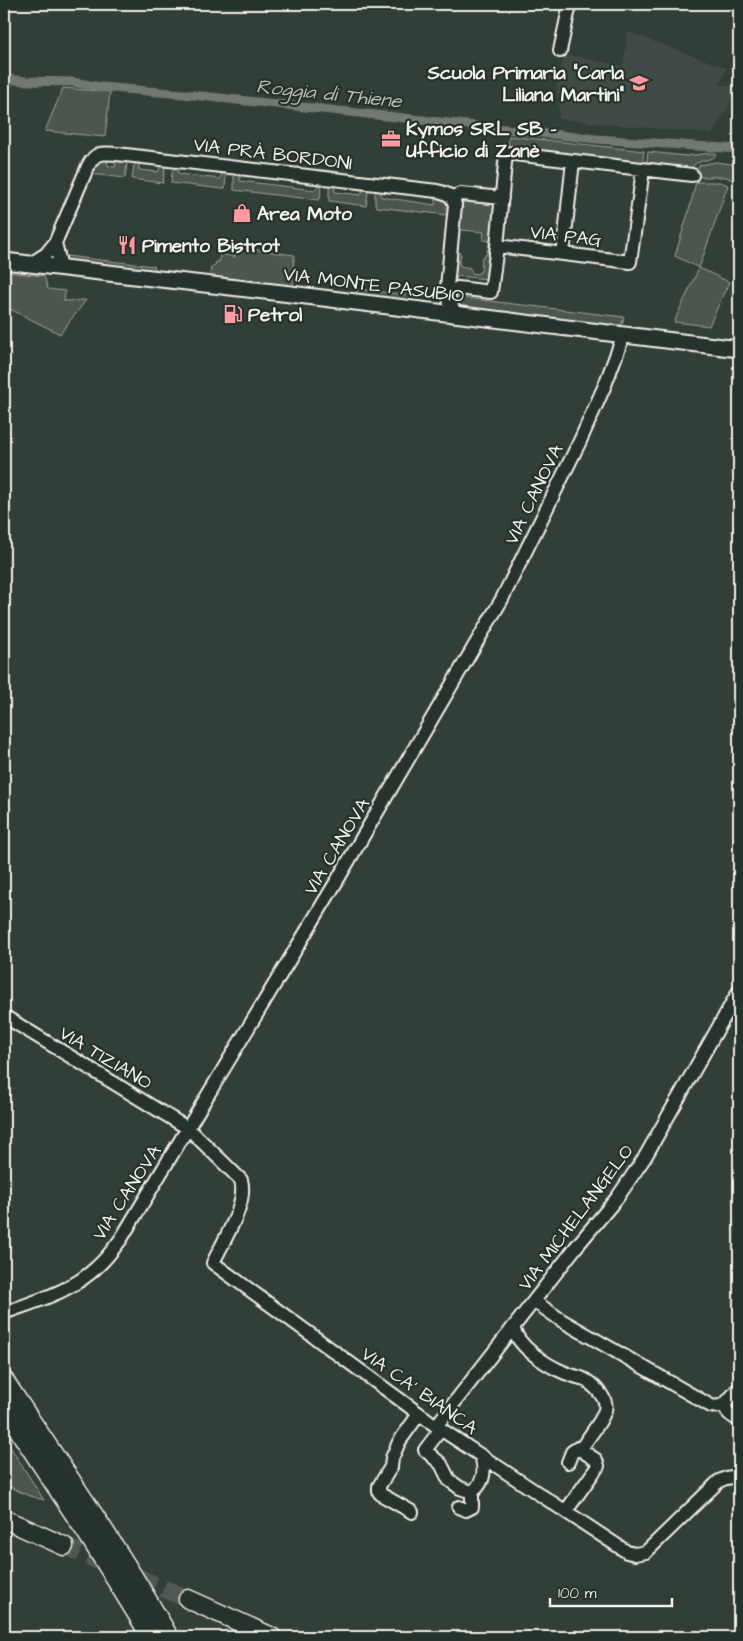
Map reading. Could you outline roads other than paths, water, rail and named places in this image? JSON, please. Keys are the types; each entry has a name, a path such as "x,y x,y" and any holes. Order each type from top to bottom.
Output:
{"highway":[{"path":"4,1380 101,1526 169,1637"},
{"path":"4,1408 90,1538 151,1637"},
{"path":"4,1519 64,1546"},
{"path":"188,1599 272,1637"}],"main road":[{"name":"VIA MONTE PASUBIO","path":"4,261 739,349"}],"street":[{"path":"560,51 569,10"},
{"name":"VIA PRÀ BORDONI","path":"32,263 46,254 55,243 92,158 100,153 437,191 452,197"},
{"path":"452,287 491,292 506,153 692,175"},
{"path":"563,253 573,161"},
{"name":"VIA PAG","path":"497,246 630,262 643,170"},
{"path":"457,315 448,299 452,287 454,205 452,197 461,194 502,198"},
{"path":"55,243 61,267"},
{"path":"431,312 438,306 452,287"},
{"name":"VIA CANOVA","path":"4,1313 56,1293 76,1282 98,1267 121,1239 189,1129 502,599 602,393 624,334"},
{"name":"VIA MICHELANGELO","path":"472,1492 460,1488 449,1480 441,1464 425,1450 513,1327 617,1198 645,1157 739,991"},
{"name":"VIA TIZIANO","path":"4,1016 189,1129"},
{"name":"VIA CA' BIANCA","path":"189,1129 241,1180 242,1184 241,1203 213,1263 439,1428 628,1552 635,1554 646,1552 719,1481 739,1476"},
{"path":"534,1302 706,1404 717,1407 726,1404 736,1391"},
{"path":"513,1327 516,1336 528,1349 564,1373 588,1382 605,1402 605,1412 581,1449"},
{"path":"726,1404 728,1413 739,1420"},
{"path":"412,1512 382,1496 379,1492 379,1486 391,1467 392,1458 400,1442 419,1414"},
{"path":"566,1511 598,1466 596,1460 581,1449 574,1449 568,1462"},
{"path":"459,1507 466,1510 472,1506 472,1492 482,1480 484,1465 481,1456"}],"waterway":[{"name":"Roggia di Thiene","path":"4,79 72,82 101,87 183,94 596,139 739,149"}],"tunnel":[{"path":"64,1546 188,1599"}],"place":[{"name":"Scuola Primaria \"Carla Liliana Martini\"","path":"639,83"},
{"name":"Kymos SRL SB - Ufficio di Zanè","path":"391,139"},
{"name":"Area Moto","path":"242,213"},
{"name":"Pimento Bistrot","path":"127,245"},
{"name":"Petrol","path":"233,314"}]}
